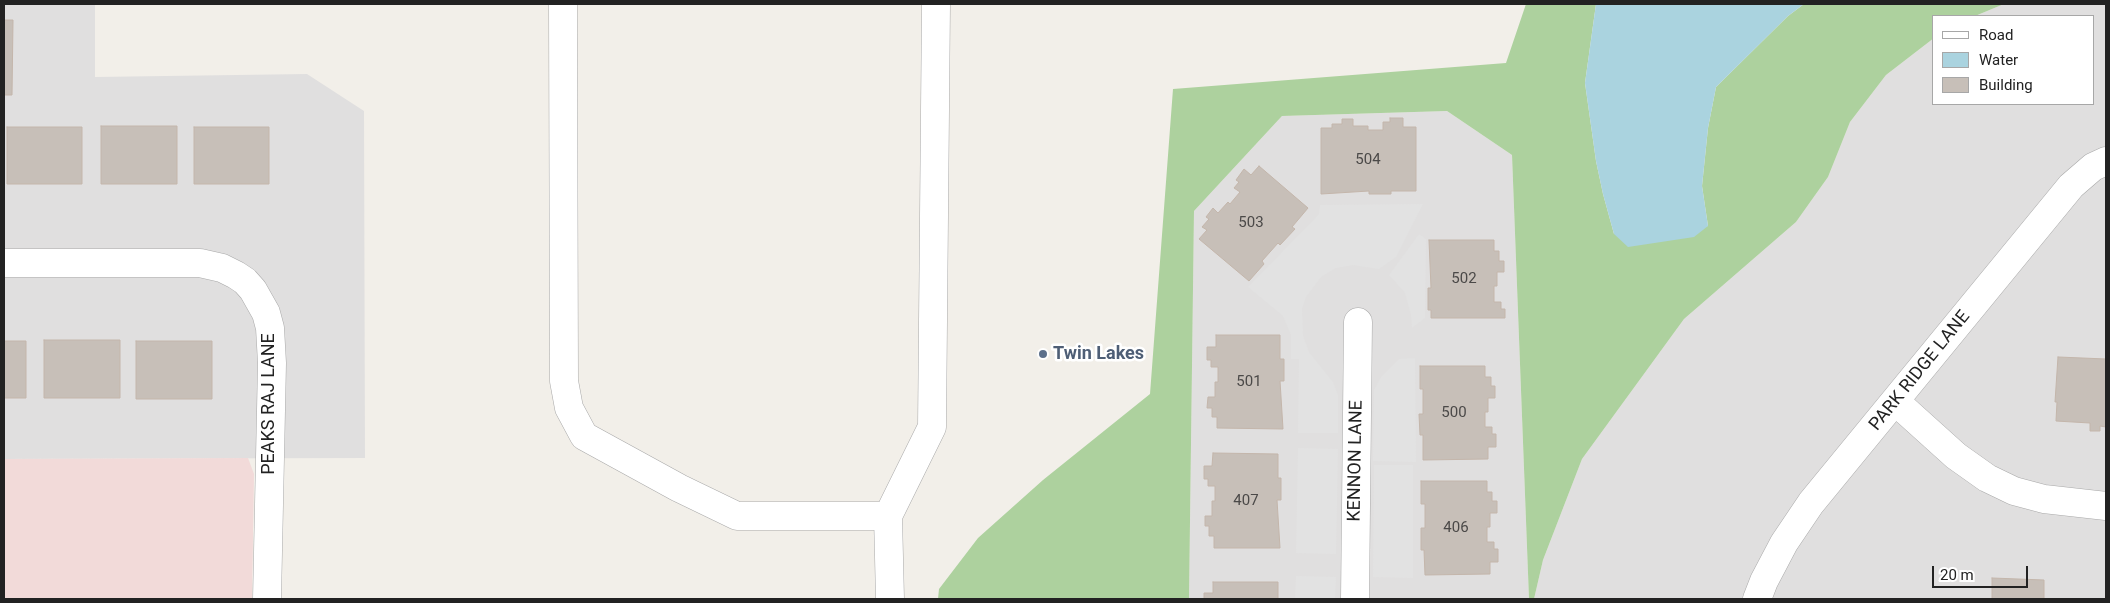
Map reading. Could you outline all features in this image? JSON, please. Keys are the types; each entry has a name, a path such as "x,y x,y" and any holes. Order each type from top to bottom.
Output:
{"street":[{"path":"563,4 564,381 568,408 584,436 679,488 737,516 888,516"},
{"path":"890,599 888,516 932,427 936,4"},
{"name":"PARK RIDGE LANE","path":"1757,599 1764,581 1784,543 1811,504 2071,186 2093,167 2106,161"},
{"name":"PEAKS RAJ LANE","path":"4,263 200,262 222,268 236,275 253,290 266,312 270,328 272,362 267,599"},
{"name":"KENNON LANE","path":"1355,599 1358,322"},
{"path":"1895,401 1956,456 1986,478 2014,491 2044,499 2106,506"}],"shaded area":[{"path":"4,4 95,4 95,77 307,74 364,111 365,458 4,459"},
{"path":"2004,4 2106,4 2106,599 1534,599 1543,560 1582,459 1684,319 1796,222 1828,177 1850,122 1886,75 1932,40 1932,105 2095,105 2095,15 1977,15"},
{"path":"1447,111 1512,155 1529,599 1189,599 1194,211 1282,116"},
{"path":"1423,204 1396,257 1379,269 1353,265 1336,268 1321,277 1306,297 1302,309 1303,336 1309,352 1333,382 1338,395 1338,433 1298,433 1299,359 1291,359 1291,335 1283,316 1248,287 1319,214 1320,205"},
{"path":"1419,234 1426,239 1425,318 1412,328 1411,315 1405,293 1389,275"},
{"path":"1415,358 1416,462 1373,461 1374,390 1381,377 1399,359"},
{"path":"1298,448 1338,449 1336,554 1296,553"},
{"path":"248,458 254,474 252,599 4,599 4,459"},
{"path":"1374,465 1413,465 1413,578 1373,577"},
{"path":"1296,576 1336,577 1335,599 1295,599"}],"green space":[{"path":"1526,4 1596,4 1585,83 1596,161 1614,234 1708,226 1702,186 1708,128 1716,87 1788,16 1804,4 2004,4 1977,15 1932,15 1932,40 1886,75 1850,122 1828,177 1796,222 1684,319 1582,459 1543,560 1534,599 1529,599 1512,155 1447,111 1282,116 1194,211 1189,599 938,599 939,589 978,538 1043,480 1150,394 1173,89 1506,63"}],"water":[{"path":"1596,4 1804,4 1788,16 1716,87 1708,128 1702,186 1708,226 1694,237 1628,247 1614,234 1596,161 1585,83"}],"building":[{"path":"4,20 13,20 12,95 4,95"},
{"path":"1390,118 1403,118 1403,127 1416,127 1416,191 1391,191 1391,194 1369,194 1369,191 1321,194 1321,128 1332,128 1332,124 1342,124 1342,119 1353,119 1353,126 1368,126 1368,130 1383,130 1383,122 1390,122"},
{"path":"101,126 177,126 177,184 101,184"},
{"path":"7,127 82,127 82,184 7,184"},
{"path":"194,127 269,127 269,184 194,184"},
{"path":"1259,166 1308,208 1292,227 1295,229 1280,245 1278,243 1262,261 1264,264 1249,281 1199,239 1207,230 1202,227 1209,219 1206,217 1213,208 1218,213 1228,202 1230,204 1240,192 1234,188 1239,182 1236,180 1244,169 1251,175"},
{"path":"1429,240 1494,240 1494,251 1499,251 1499,261 1504,261 1504,272 1497,272 1497,286 1494,286 1494,302 1501,302 1501,309 1505,309 1505,318 1431,318 1431,310 1428,310 1428,288 1431,288"},
{"path":"1216,335 1280,335 1280,359 1284,359 1284,381 1280,381 1283,429 1217,428 1217,417 1212,417 1212,408 1207,408 1208,397 1215,397 1215,382 1218,382 1218,367 1211,367 1211,360 1207,360 1207,347 1216,347"},
{"path":"44,340 120,340 120,398 44,398"},
{"path":"4,341 26,341 26,398 4,398"},
{"path":"136,341 212,341 212,399 136,399"},
{"path":"2058,357 2106,359 2106,427 2100,426 2100,431 2090,431 2090,423 2056,421 2057,402 2055,402"},
{"path":"1420,366 1485,366 1485,377 1491,377 1491,386 1495,386 1495,398 1488,398 1488,412 1485,412 1485,427 1492,427 1492,434 1496,434 1496,447 1488,447 1488,459 1423,460 1423,435 1420,435 1419,414 1423,414 1423,389 1420,389"},
{"path":"1213,453 1278,454 1278,478 1281,478 1281,500 1277,500 1280,548 1214,548 1214,536 1209,536 1209,526 1205,526 1205,516 1212,516 1215,486 1208,486 1208,479 1204,479 1204,466 1212,466"},
{"path":"1421,481 1487,481 1487,492 1492,492 1492,501 1497,501 1497,513 1490,513 1490,527 1487,527 1487,542 1494,542 1494,549 1498,549 1498,562 1490,562 1490,574 1425,575 1424,550 1421,550 1421,528 1425,528 1425,504 1421,504"},
{"path":"1992,578 2044,580 2044,599 1992,599"},
{"path":"1213,582 1278,582 1278,599 1204,599 1204,593 1213,593"}],"place":[{"name":"Twin Lakes","path":"1043,354"}]}
